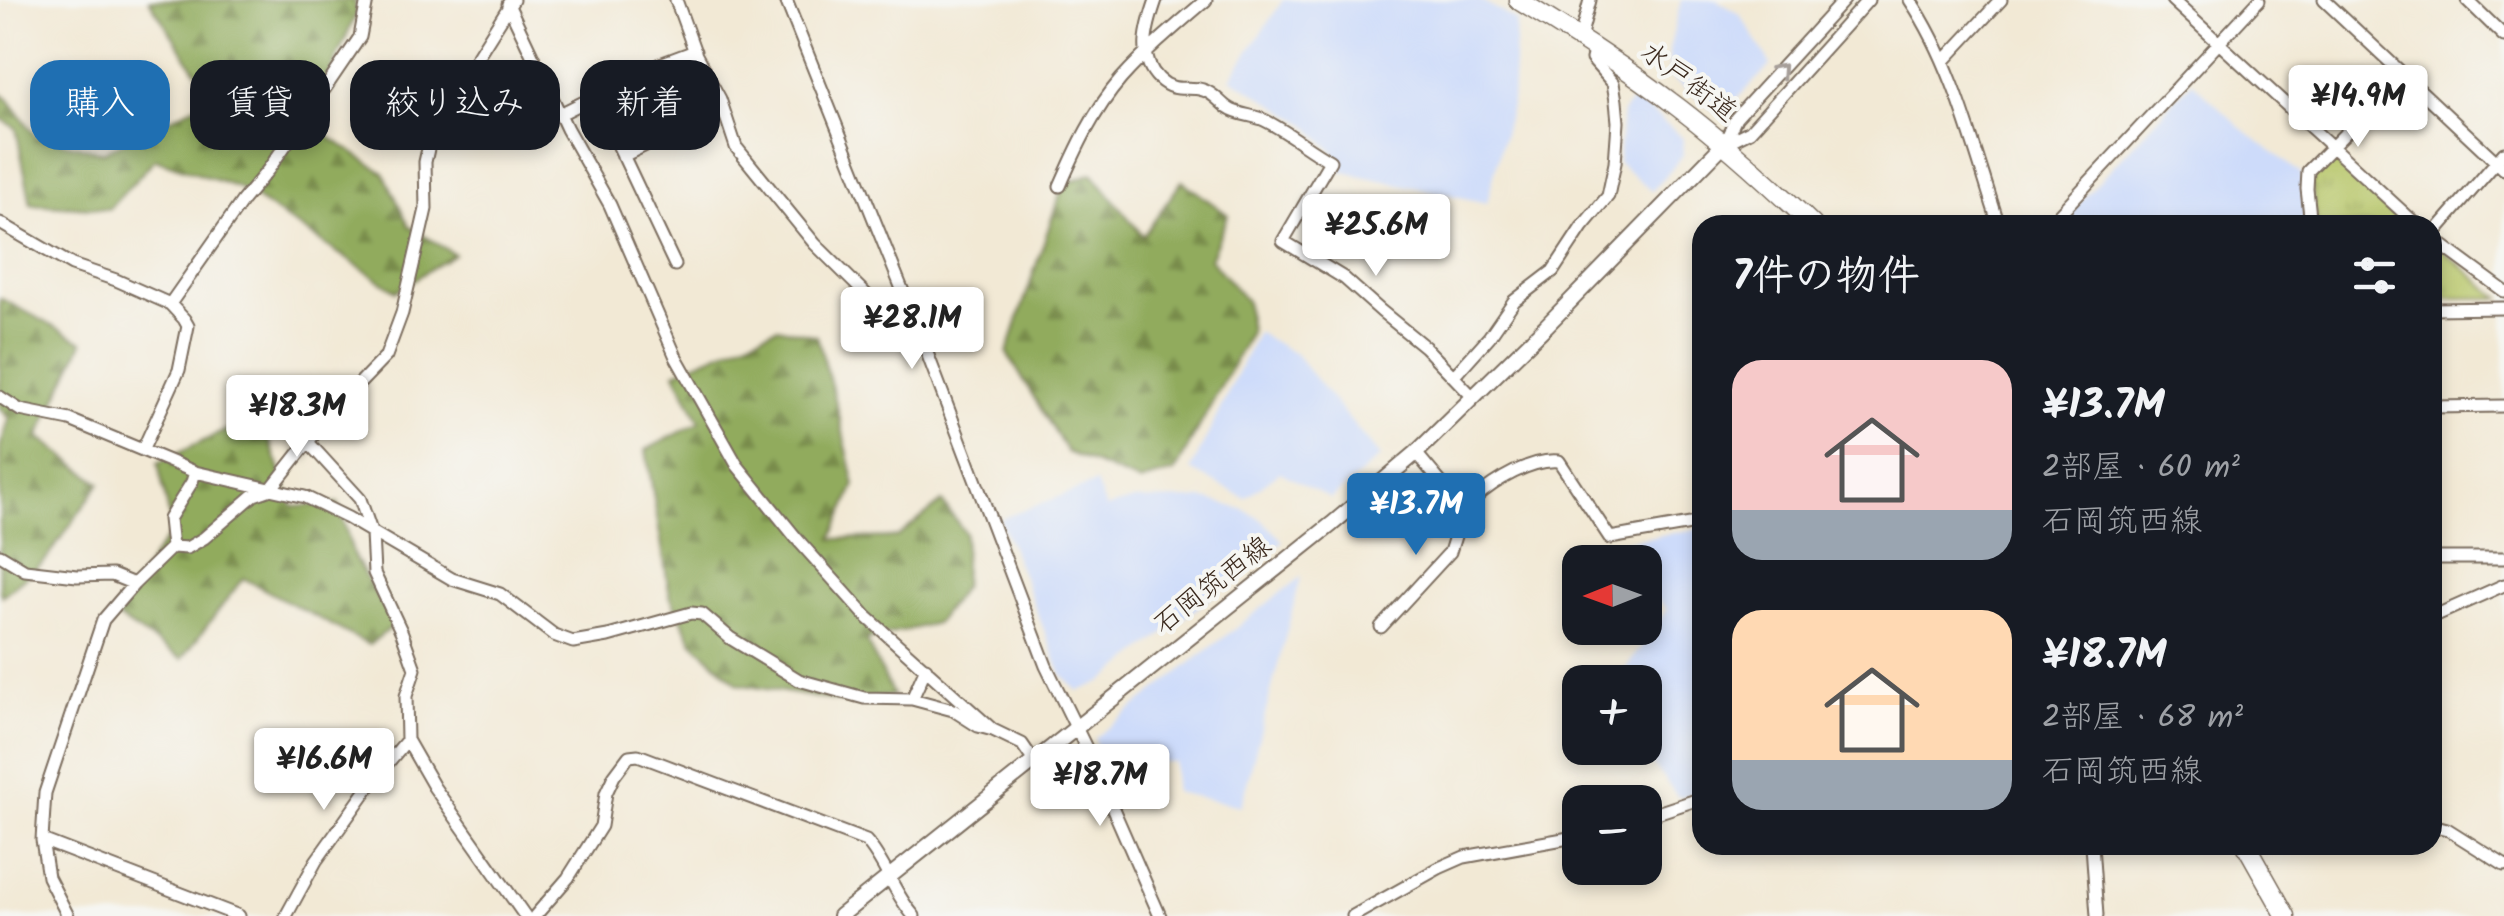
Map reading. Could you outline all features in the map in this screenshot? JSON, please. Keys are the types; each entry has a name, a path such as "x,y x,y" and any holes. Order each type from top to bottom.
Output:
{"highway":[{"name":"水戸街道","path":"1518,0 1680,109 1802,215"},
{"path":"2252,855 2286,916"}],"main road":[{"name":"石岡筑西線","path":"840,916 1416,453 1724,144"}],"street":[{"path":"170,304 360,37 367,0"},
{"path":"676,0 736,148 814,244 897,325 918,330"},
{"path":"786,0 1046,666 1160,916"},
{"path":"1156,0 1148,22 1145,56 1159,79 1177,90 1201,89 1218,98 1230,111 1258,117 1330,160 1283,240 1344,278 1424,347 1474,397"},
{"path":"1060,186 1080,139 1120,81 1206,0"},
{"path":"1454,376 1490,337 1514,302 1554,270 1608,196 1618,122 1613,84 1592,59 1587,43 1590,0"},
{"path":"1724,144 1736,118 1844,0"},
{"path":"1724,144 1750,130 1868,0"},
{"path":"1910,0 1944,61 1997,215"},
{"path":"1944,61 2000,0"},
{"path":"2172,0 2407,215"},
{"path":"2058,215 2259,0"},
{"path":"2324,0 2501,161 2442,226"},
{"path":"2467,0 2501,26"},
{"path":"509,2 535,60"},
{"path":"68,916 48,877 42,840 44,793 103,620 172,547 186,548 204,538 254,495 271,488 330,413 386,356 402,312 426,209 426,162 434,127 509,2"},
{"path":"670,60 695,50"},
{"path":"2309,215 2308,171 2403,75"},
{"path":"580,104 560,114 610,204 676,357 737,464 866,616 993,730"},
{"path":"623,156 722,108"},
{"path":"620,150 676,265"},
{"path":"0,223 72,265 170,304 188,326 179,370 143,449"},
{"path":"2442,244 2504,291"},
{"path":"2442,310 2504,308"},
{"path":"0,397 20,410 70,420 195,472 306,498 452,579 500,594 554,636 573,642 691,613 702,614 730,638 799,680 864,698 912,699 953,710 978,726 1022,744 1033,760"},
{"path":"2442,408 2504,406"},
{"path":"308,442 360,499 372,534 374,573 415,668 406,696 407,740 434,787 524,916"},
{"path":"1416,453 1453,497 1474,499 1490,484 1545,459 1559,461 1610,538 1692,524"},
{"path":"172,547 169,519 195,472"},
{"path":"1381,627 1450,552 1466,498"},
{"path":"0,555 26,570 77,576 112,575 134,584"},
{"path":"2442,558 2504,558"},
{"path":"2442,613 2504,585"},
{"path":"912,699 926,668"},
{"path":"286,916 316,860 407,740"},
{"path":"535,916 568,878 600,826 606,792 614,776 629,756 638,755 866,840 877,852 899,898 914,916"},
{"path":"1662,811 1692,801"},
{"path":"2442,828 2504,865"},
{"path":"1354,916 1464,857 1562,839"},
{"path":"42,840 239,916"},
{"path":"2093,855 2097,916"}],"shaded area":[{"path":"1283,0 1481,0 1516,21 1512,102 1487,203 1334,170 1335,153 1305,123 1231,78"},
{"path":"1681,0 1716,0 1740,14 1771,65 1720,115 1669,76 1669,50"},
{"path":"2192,81 2239,126 2301,174 2304,215 2068,215"},
{"path":"1634,98 1683,138 1683,155 1652,191 1618,163 1622,113"},
{"path":"1257,332 1295,354 1380,457 1331,499 1280,472 1245,498 1191,470"},
{"path":"1096,483 1106,508 1134,500 1205,499 1242,509 1261,519 1283,541 1101,683 1078,691 1062,675 1000,519"},
{"path":"1692,530 1692,794 1678,797 1653,765 1662,765 1662,665 1629,665 1642,645 1662,645 1662,616 1667,609 1662,604 1662,545 1615,545"},
{"path":"1301,577 1241,806 1174,792 1175,762 1100,761 1095,738"}],"green space":[{"path":"149,0 355,0 356,14 330,73 330,60 190,62"},
{"path":"0,93 30,128 30,150 170,150 170,118 190,108 190,150 330,150 330,137 384,173 409,226 454,254 396,291 239,188 155,159 109,209 31,204 16,128 0,118"},
{"path":"2333,160 2400,215 2316,215 2311,180"},
{"path":"1092,173 1143,236 1182,181 1228,215 1210,259 1246,301 1250,332 1175,472 1139,482 1067,452 1007,353 1063,185"},
{"path":"2442,250 2500,298 2442,298"},
{"path":"0,298 83,342 39,437 100,483 45,561 2,596 0,448 9,418 0,409"},
{"path":"778,327 817,336 837,406 855,485 832,539 897,537 942,502 965,533 963,587 936,623 866,640 893,695 849,703 738,684 693,642 670,596 646,450 700,422 675,372"},
{"path":"260,414 293,507 338,503 354,557 394,625 369,645 243,578 182,659 113,615 172,530 158,463"}]}
